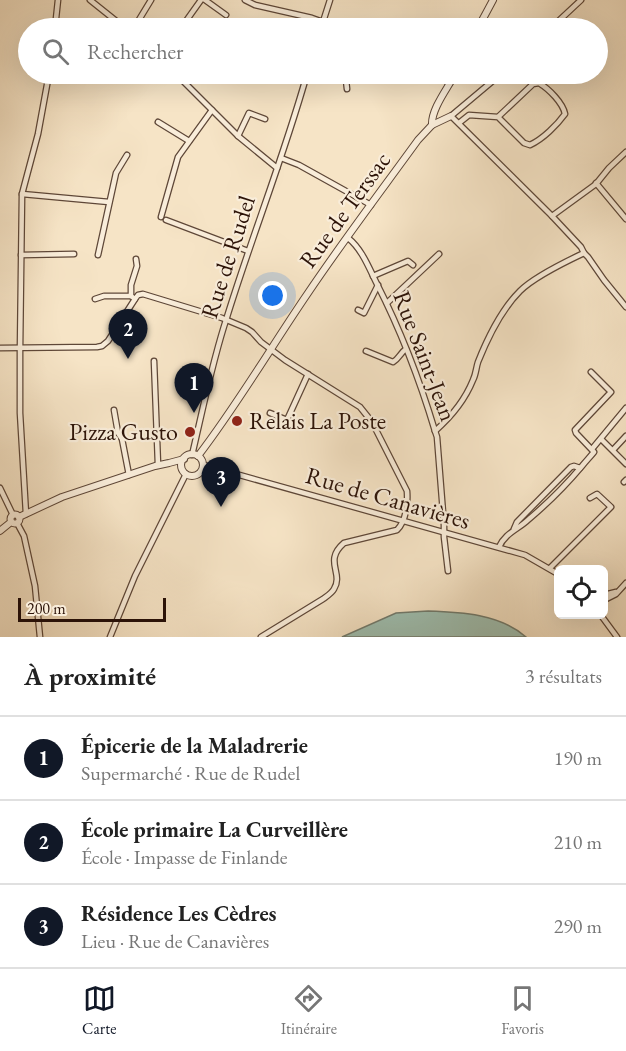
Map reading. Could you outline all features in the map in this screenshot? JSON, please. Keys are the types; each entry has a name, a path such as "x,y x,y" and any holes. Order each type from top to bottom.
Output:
{"street":[{"path":"56,18 58,0"},
{"path":"140,18 151,0"},
{"path":"189,18 203,0 226,15"},
{"path":"245,0 255,5 312,18"},
{"path":"324,18 330,0"},
{"path":"483,18 493,0"},
{"path":"562,18 581,0"},
{"path":"92,1 113,18"},
{"path":"17,518 22,194 38,134 47,84"},
{"path":"186,84 238,136 277,168"},
{"name":"Rue de Rudel","path":"195,456 224,319 290,133 304,84"},
{"path":"346,84 347,88"},
{"name":"Rue de Terssac","path":"195,456 239,400 321,273 432,124 432,117 449,84"},
{"path":"432,124 452,116 489,84"},
{"path":"498,117 533,84"},
{"path":"459,123 470,115 498,117 524,143 530,145 566,114 542,84"},
{"path":"212,110 178,157 164,219 248,251"},
{"path":"435,111 445,116 452,116 552,216 581,247 626,307"},
{"path":"238,136 249,113 265,118"},
{"path":"158,122 189,141"},
{"path":"552,216 596,183 626,152"},
{"path":"98,255 116,173 127,155"},
{"path":"281,158 299,165 371,205"},
{"path":"596,183 626,219"},
{"path":"22,194 109,202"},
{"name":"Rue Saint-Jean","path":"348,238 358,247 387,303 423,391 438,448 448,571"},
{"path":"435,431 451,417 464,397 474,379 477,364 494,327 520,291 531,282 584,253"},
{"path":"21,255 74,254"},
{"path":"387,303 439,254"},
{"path":"0,348 102,346 108,341 133,298 131,285 137,266 136,259"},
{"path":"373,276 408,261 412,265"},
{"path":"358,310 364,313 378,285"},
{"path":"95,298 104,296 133,298 143,294 224,319 252,332 271,350 360,407 369,417 404,482 408,499 401,526 397,530 344,543 334,557 337,581 335,588 323,599 261,637"},
{"path":"366,351 393,363 406,349"},
{"path":"154,361 158,465"},
{"path":"499,547 502,540 530,519 594,452 575,430 611,392 591,372"},
{"path":"270,413 287,420 308,374"},
{"path":"592,449 626,408"},
{"path":"114,410 129,475"},
{"path":"613,450 625,438"},
{"path":"601,439 626,464"},
{"path":"0,531 17,518 62,497 158,465 195,456 201,458 204,465 198,473 192,475 169,463"},
{"path":"110,637 135,576 184,472 181,464 184,459"},
{"name":"Rue de Canavières","path":"204,465 499,547 525,555 554,571"},
{"path":"514,529 524,514 571,467 580,468"},
{"path":"0,488 24,536 35,586 40,637"},
{"path":"550,568 611,507 597,494 590,498"},
{"path":"524,514 530,519"},
{"path":"608,597 617,592 626,582"},
{"path":"608,594 626,592"},
{"path":"603,619 617,637"}],"shaded area":[{"path":"454,612 492,619 516,629 526,637 342,637 396,613"}],"place":[{"name":"École primaire La Curveillère","path":"128,359"},
{"name":"Épicerie de la Maladrerie","path":"194,413"},
{"name":"Relais La Poste","path":"237,421"},
{"name":"Pizza Gusto","path":"190,432"},
{"name":"Résidence Les Cèdres","path":"221,507"}]}
